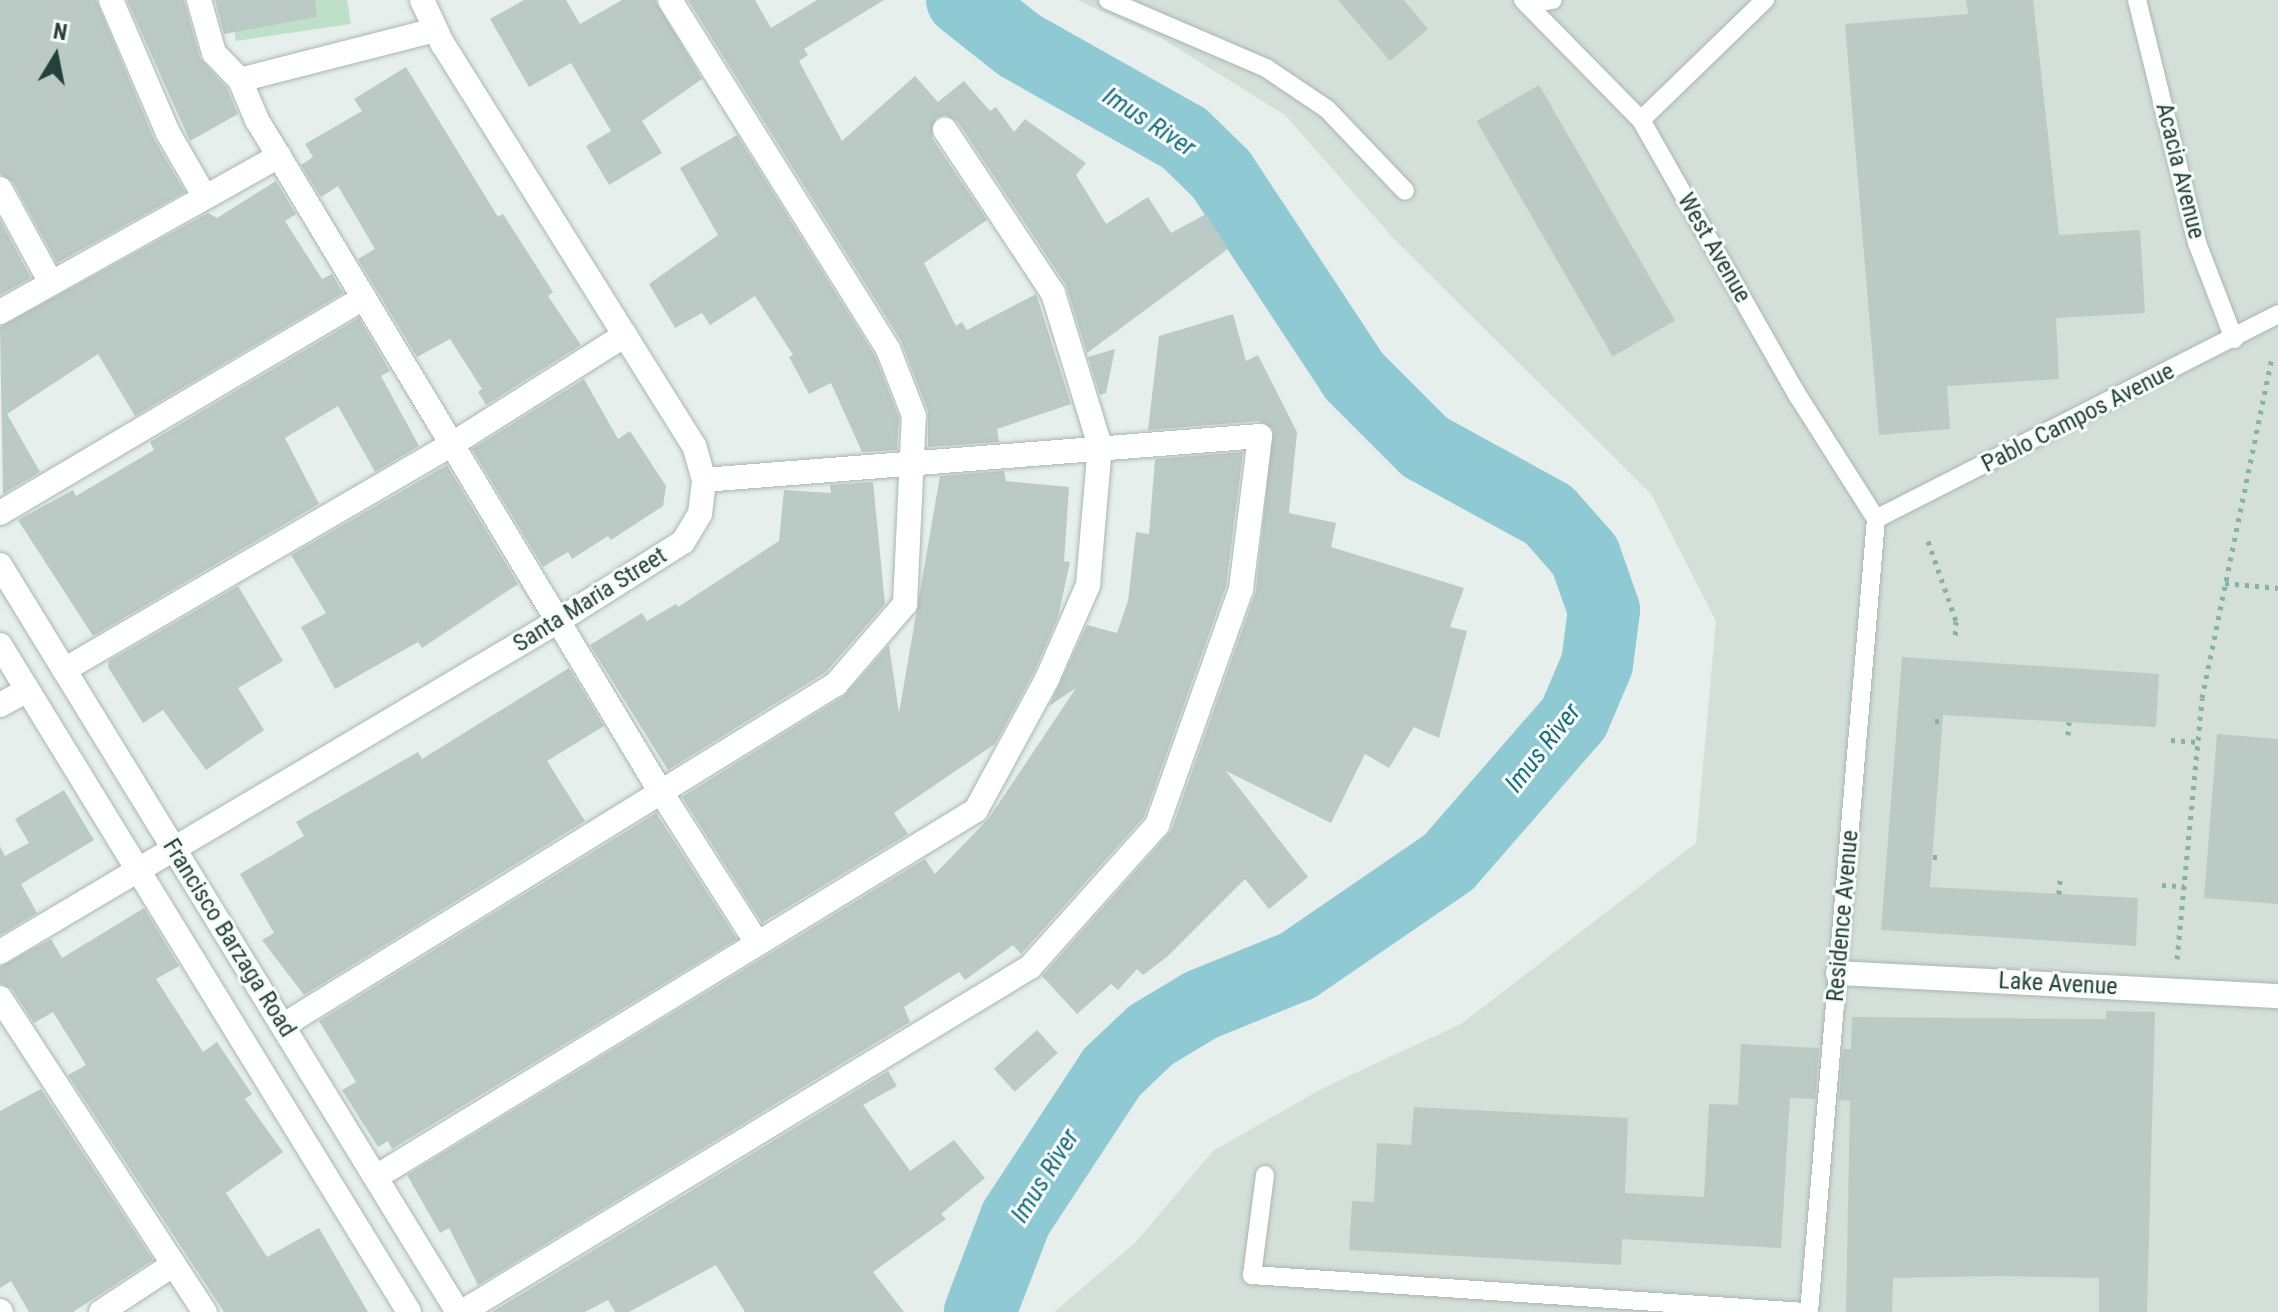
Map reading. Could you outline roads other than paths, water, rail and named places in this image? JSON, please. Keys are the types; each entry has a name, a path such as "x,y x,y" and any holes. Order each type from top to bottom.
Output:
{"street":[{"path":"111,0 168,133 205,197"},
{"path":"199,0 214,53 240,80 279,156 451,445 659,789 757,943"},
{"name":"Santa Maria Street","path":"0,952 558,621 683,542 700,514 704,480 694,446 435,30 422,0"},
{"path":"284,1025 659,789 836,684 905,604 915,463 914,416 888,349 670,0"},
{"path":"240,80 435,30"},
{"path":"376,1177 976,810 1047,679 1088,585 1100,446 1053,293 945,130"},
{"path":"0,312 279,156"},
{"path":"0,189 51,283"},
{"path":"0,513 364,298"},
{"path":"64,670 451,445 625,335"},
{"path":"460,1312 1030,967 1157,825 1241,589 1260,436 1100,446 704,480"},
{"name":"Francisco Barzaga Road","path":"0,565 460,1312"},
{"name":"Francisco Barzaga Road","path":"0,645 409,1312"},
{"path":"0,705 27,690"},
{"name":"Lake Avenue","path":"1838,973 2278,996"},
{"path":"0,998 205,1312"},
{"path":"101,1312 174,1264"}],"lane":[{"path":"1525,2 1553,0"},
{"path":"1641,120 1765,0"},
{"name":"Acacia Avenue","path":"2137,0 2197,243 2234,339"},
{"path":"1113,1 1266,68 1327,109 1405,191"},
{"name":"West Avenue","path":"1525,2 1641,120 1798,396 1876,519"},
{"name":"Pablo Campos Avenue","path":"1876,519 2278,314"},
{"name":"Residence Avenue","path":"1265,1175 1252,1275 1806,1312 1876,519"}],"waterway":[{"name":"Imus River","path":"962,0 1019,45 1184,138 1221,174 1354,376 1425,447 1549,515 1585,556 1604,610 1597,664 1574,718 1449,862 1297,966 1201,1005 1151,1035 1112,1072 1016,1218 980,1312"}]}
